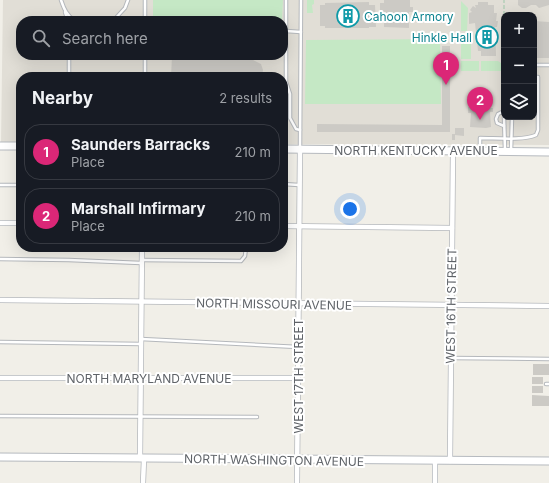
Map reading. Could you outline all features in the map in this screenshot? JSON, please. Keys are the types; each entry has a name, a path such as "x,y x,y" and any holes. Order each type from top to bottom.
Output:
{"street":[{"path":"0,146 16,146"},
{"name":"NORTH KENTUCKY AVENUE","path":"288,149 549,152"},
{"name":"WEST 17TH STREET","path":"297,483 300,149"},
{"name":"WEST 16TH STREET","path":"450,461 453,151"},
{"path":"0,223 16,223"},
{"path":"288,226 452,228"},
{"path":"142,252 140,417 143,483"},
{"name":"NORTH MISSOURI AVENUE","path":"0,300 549,306"},
{"name":"NORTH MARYLAND AVENUE","path":"0,378 298,378"},
{"name":"NORTH WASHINGTON AVENUE","path":"0,458 549,461"},
{"path":"435,461 435,483"}],"lane":[{"path":"61,0 67,16"},
{"path":"119,16 125,8 128,0"},
{"path":"145,0 145,16"},
{"path":"286,0 286,16"},
{"path":"300,149 301,0"},
{"path":"65,10 70,16"},
{"path":"288,31 301,32"},
{"path":"69,60 69,72"},
{"path":"145,60 145,72"},
{"path":"286,60 286,72"},
{"path":"537,65 549,65"},
{"path":"480,151 480,138 531,137 536,135 538,130 537,77"},
{"path":"288,88 290,94 290,118 296,129 300,130"},
{"path":"501,112 498,114 496,119 498,123 504,126"},
{"path":"504,120 504,138 508,151"},
{"path":"508,151 511,138 512,120"},
{"path":"0,185 16,185"},
{"path":"288,185 299,186"},
{"path":"0,260 141,262 240,261 245,256 245,252"},
{"path":"0,342 141,341 298,347"},
{"path":"451,358 549,359"},
{"path":"0,416 257,417"}],"path":[{"path":"504,0 504,12"}],"shaded area":[{"path":"3,0 549,0 549,145 288,144 288,72 16,72 16,142 1,142"}],"green space":[{"path":"153,0 283,0 282,16 153,16"},
{"path":"307,0 314,0 314,4 312,5 313,13 307,13"},
{"path":"461,1 468,8 467,31 461,31"},
{"path":"471,33 471,59 461,59 461,34"},
{"path":"440,39 441,104 305,104 306,40"},
{"path":"461,61 479,61 479,71 461,71"},
{"path":"481,61 498,61 501,63 501,71 481,71"}],"building":[{"path":"384,0 410,0 410,7 413,7 413,12 409,12 409,28 384,27 384,16 380,16 380,3 384,3"},
{"path":"518,0 549,0 549,5 539,8 536,5 531,5 526,8 522,8 518,5"},
{"name":"Cahoon Armory","path":"369,2 369,5 375,5 376,27 325,28 325,26 320,26 320,5 325,5 325,3"},
{"path":"478,2 488,2 488,5 494,5 494,13 497,13 496,21 498,21 497,27 495,27 496,56 481,56 481,51 478,51 475,23 469,24 469,13 472,12 470,10 473,6 476,8 475,5 478,5"},
{"path":"537,21 549,22 549,58 537,58"},
{"path":"442,46 450,46 450,132 317,132 317,124 442,125"},
{"path":"172,60 253,60 261,64 263,70 263,72 171,72"},
{"path":"476,106 493,108 493,112 490,112 491,127 470,127 471,113 468,113 468,107"},
{"path":"455,128 464,128 464,136 455,135 455,140 452,140 452,134 455,134"},
{"path":"533,364 549,364 549,375 533,375"},
{"path":"532,377 543,377 543,384 532,384"},
{"path":"532,386 543,386 543,393 532,393"},
{"path":"532,395 549,396 549,406 532,406"}],"place":[{"name":"Cahoon Armory","path":"348,16"},
{"name":"Hinkle Hall","path":"487,37"},
{"name":"Saunders Barracks","path":"446,85"},
{"name":"Marshall Infirmary","path":"480,120"}]}
